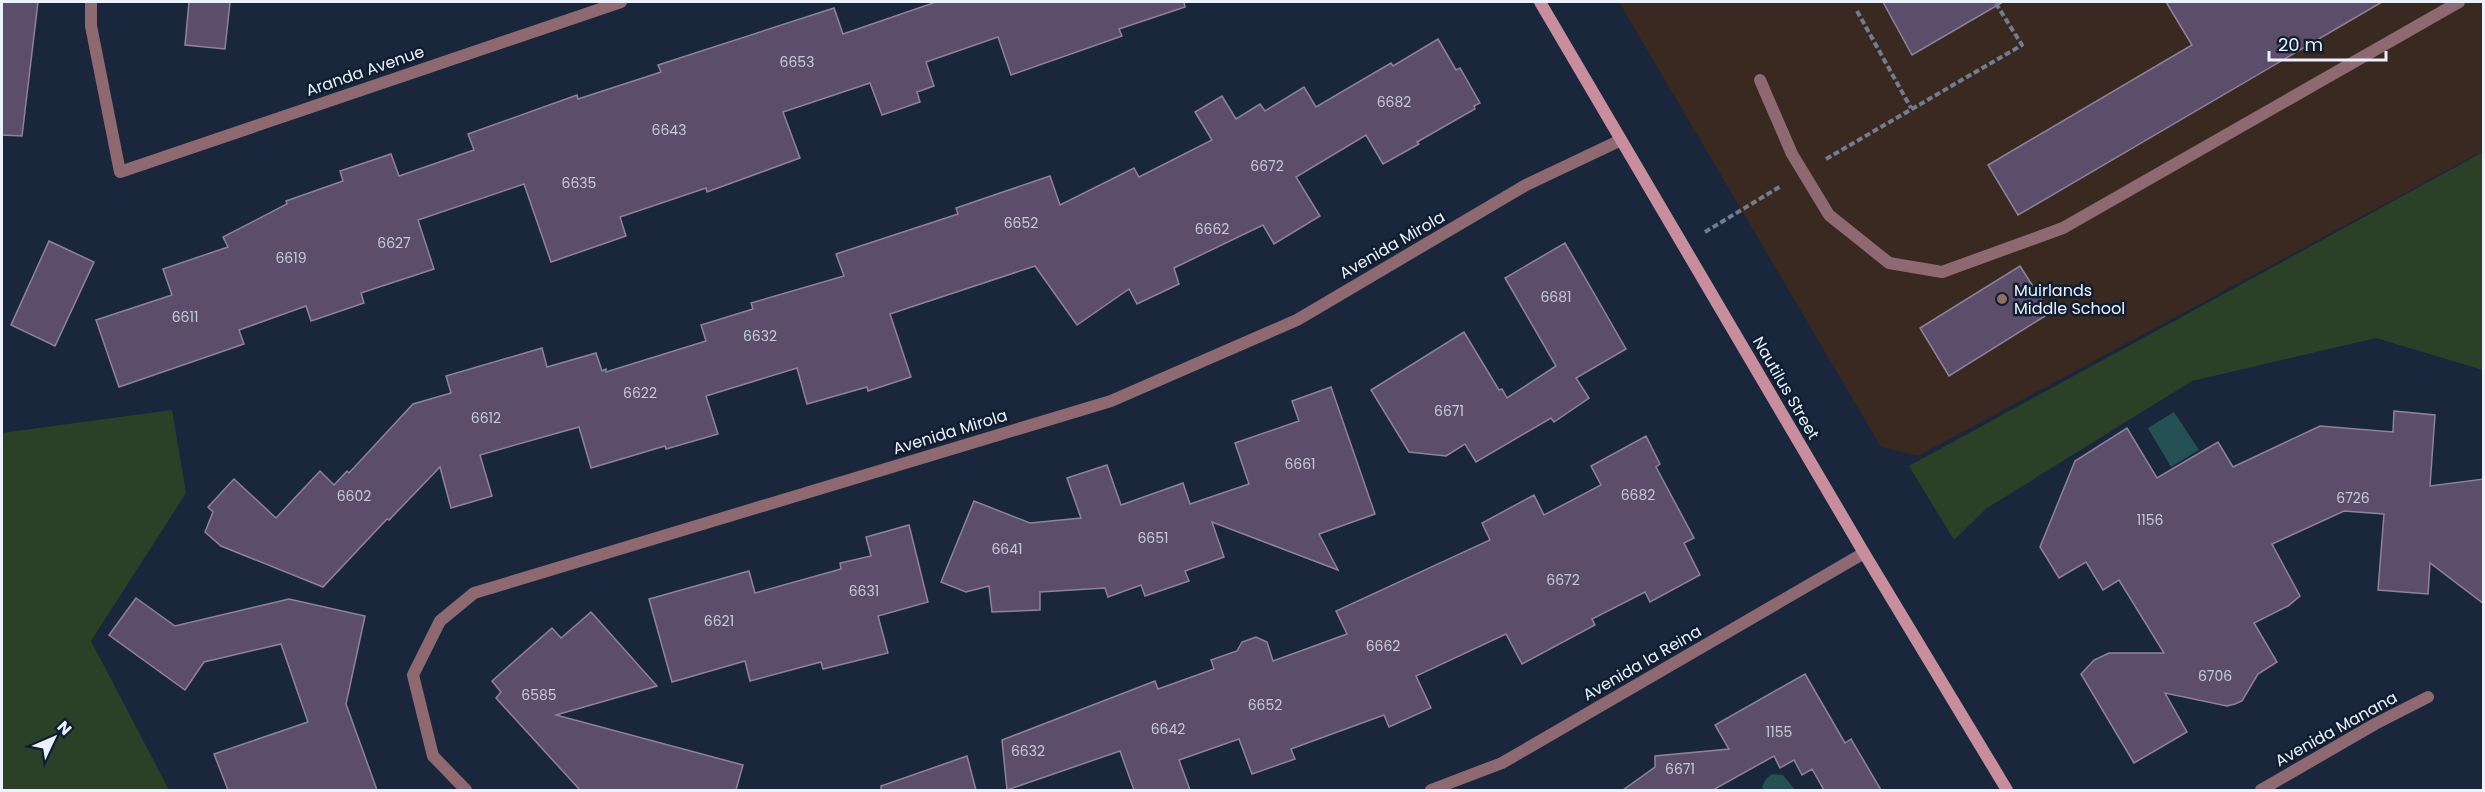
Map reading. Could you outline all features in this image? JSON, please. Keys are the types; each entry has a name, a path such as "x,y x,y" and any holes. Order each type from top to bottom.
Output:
{"main road":[{"name":"Nautilus Street","path":"1540,2 1864,553 2007,790"}],"street":[{"name":"Aranda Avenue","path":"91,2 92,26 120,172 621,2"},
{"path":"1760,80 1792,154 1829,215 1889,263 1942,272 2062,228 2459,2"},
{"name":"Avenida Mirola","path":"466,790 432,756 413,675 440,621 474,593 1111,401 1297,320 1526,185 1621,140"},
{"name":"Avenida la Reina","path":"1431,790 1502,764 1864,553"},
{"name":"Avenida Manana","path":"2261,790 2428,696"}],"path":[{"path":"1683,246 1911,108 2022,45 1995,2"},
{"path":"1857,10 1911,108"}],"shaded area":[{"name":"Muirlands Middle School","path":"1619,2 2483,2 2483,151 1918,456 1881,447"},
{"path":"2483,152 2483,370 2376,338 2192,381 1987,508 1954,540 1909,466"},
{"path":"172,410 186,493 91,641 169,790 2,790 2,433"},
{"path":"2174,412 2199,450 2171,467 2148,428"},
{"path":"1772,774 1783,775 1795,790 1764,790 1762,787 1766,779"}],"building":[{"path":"2,2 38,2 22,136 2,135"},
{"path":"189,2 230,2 225,49 185,45"},
{"path":"936,2 1184,2 1185,7 1119,29 1122,36 1011,75 998,37 926,62 934,86 917,92 920,102 882,115 870,83 783,112 800,158 707,192 706,188 620,217 626,236 551,262 524,184 418,220 434,269 361,293 364,303 311,321 306,306 239,330 244,344 119,387 96,320 172,295 163,269 228,247 223,237 287,204 286,201 343,181 340,171 391,154 399,176 474,150 468,134 577,95 578,99 661,72 658,65 834,8 843,34"},
{"path":"1883,2 2003,2 1912,55"},
{"path":"2166,2 2382,2 2018,215 1988,165 2192,45"},
{"path":"1438,39 1456,70 1460,68 1480,103 1474,106 1475,109 1383,164 1366,135 1296,177 1320,216 1274,244 1263,225 1174,268 1179,284 1137,304 1129,289 1077,325 1035,266 890,314 911,377 868,391 867,387 807,404 797,368 706,396 718,434 666,449 665,446 591,468 579,427 480,455 492,496 451,508 440,467 323,587 221,546 205,532 213,512 208,507 234,479 276,518 320,471 334,485 347,471 349,473 413,404 451,393 446,376 542,348 547,367 596,353 602,371 606,369 606,372 706,341 701,325 753,309 751,303 844,276 836,254 958,214 956,208 1050,176 1060,205 1134,168 1139,177 1212,140 1195,112 1222,96 1236,119 1260,104 1265,111 1304,87 1316,107 1391,63 1393,66"},
{"path":"49,241 94,262 55,346 11,325"},
{"path":"1565,243 1626,349 1576,378 1589,398 1554,422 1551,418 1476,462 1465,444 1446,456 1409,452 1371,390 1464,332 1499,390 1502,389 1507,398 1556,366 1505,278"},
{"path":"2020,266 2050,313 1949,376 1920,328"},
{"path":"1331,387 1375,514 1319,534 1338,570 1212,522 1224,557 1185,571 1189,581 1145,596 1141,585 1108,597 1105,588 1040,592 1040,610 992,612 989,586 966,592 941,582 974,501 1030,523 1081,518 1067,478 1107,465 1121,505 1183,483 1190,504 1249,484 1235,443 1299,421 1292,401"},
{"path":"2394,411 2435,415 2430,486 2484,479 2484,604 2430,563 2428,594 2378,590 2384,514 2344,511 2272,544 2300,596 2288,606 2254,623 2277,662 2258,674 2242,701 2235,704 2227,706 2165,693 2187,732 2134,763 2081,674 2094,660 2109,653 2164,653 2119,580 2103,590 2086,562 2059,578 2040,547 2075,461 2127,428 2157,478 2218,442 2233,467 2320,426 2393,432"},
{"path":"1646,436 1660,464 1656,467 1694,538 1684,543 1700,575 1650,602 1645,592 1592,619 1595,625 1522,664 1506,634 1416,676 1431,708 1389,727 1384,715 1291,749 1295,759 1252,774 1239,739 1179,760 1190,790 1134,790 1120,751 1007,790 1002,740 1155,681 1158,689 1214,669 1211,660 1237,651 1242,642 1256,637 1267,642 1273,661 1347,634 1336,611 1490,540 1482,523 1534,495 1544,515 1601,485 1591,466"},
{"path":"909,525 928,602 878,616 888,653 823,669 821,662 750,681 745,661 672,682 649,599 749,571 755,593 841,569 840,563 871,556 866,537"},
{"path":"136,598 175,626 289,599 365,616 346,704 377,790 228,790 214,754 308,722 281,644 204,662 185,690 109,635"},
{"path":"591,612 657,686 556,715 743,765 736,790 580,790 496,698 501,692 492,681 552,628 561,638"},
{"path":"1805,674 1845,743 1851,739 1881,790 1824,790 1812,769 1802,775 1794,760 1780,768 1774,756 1713,790 1623,790 1655,767 1655,756 1729,749 1715,725"},
{"path":"967,756 976,790 881,790 881,786"}],"place":[{"name":"Muirlands Middle School","path":"2002,299"}]}
